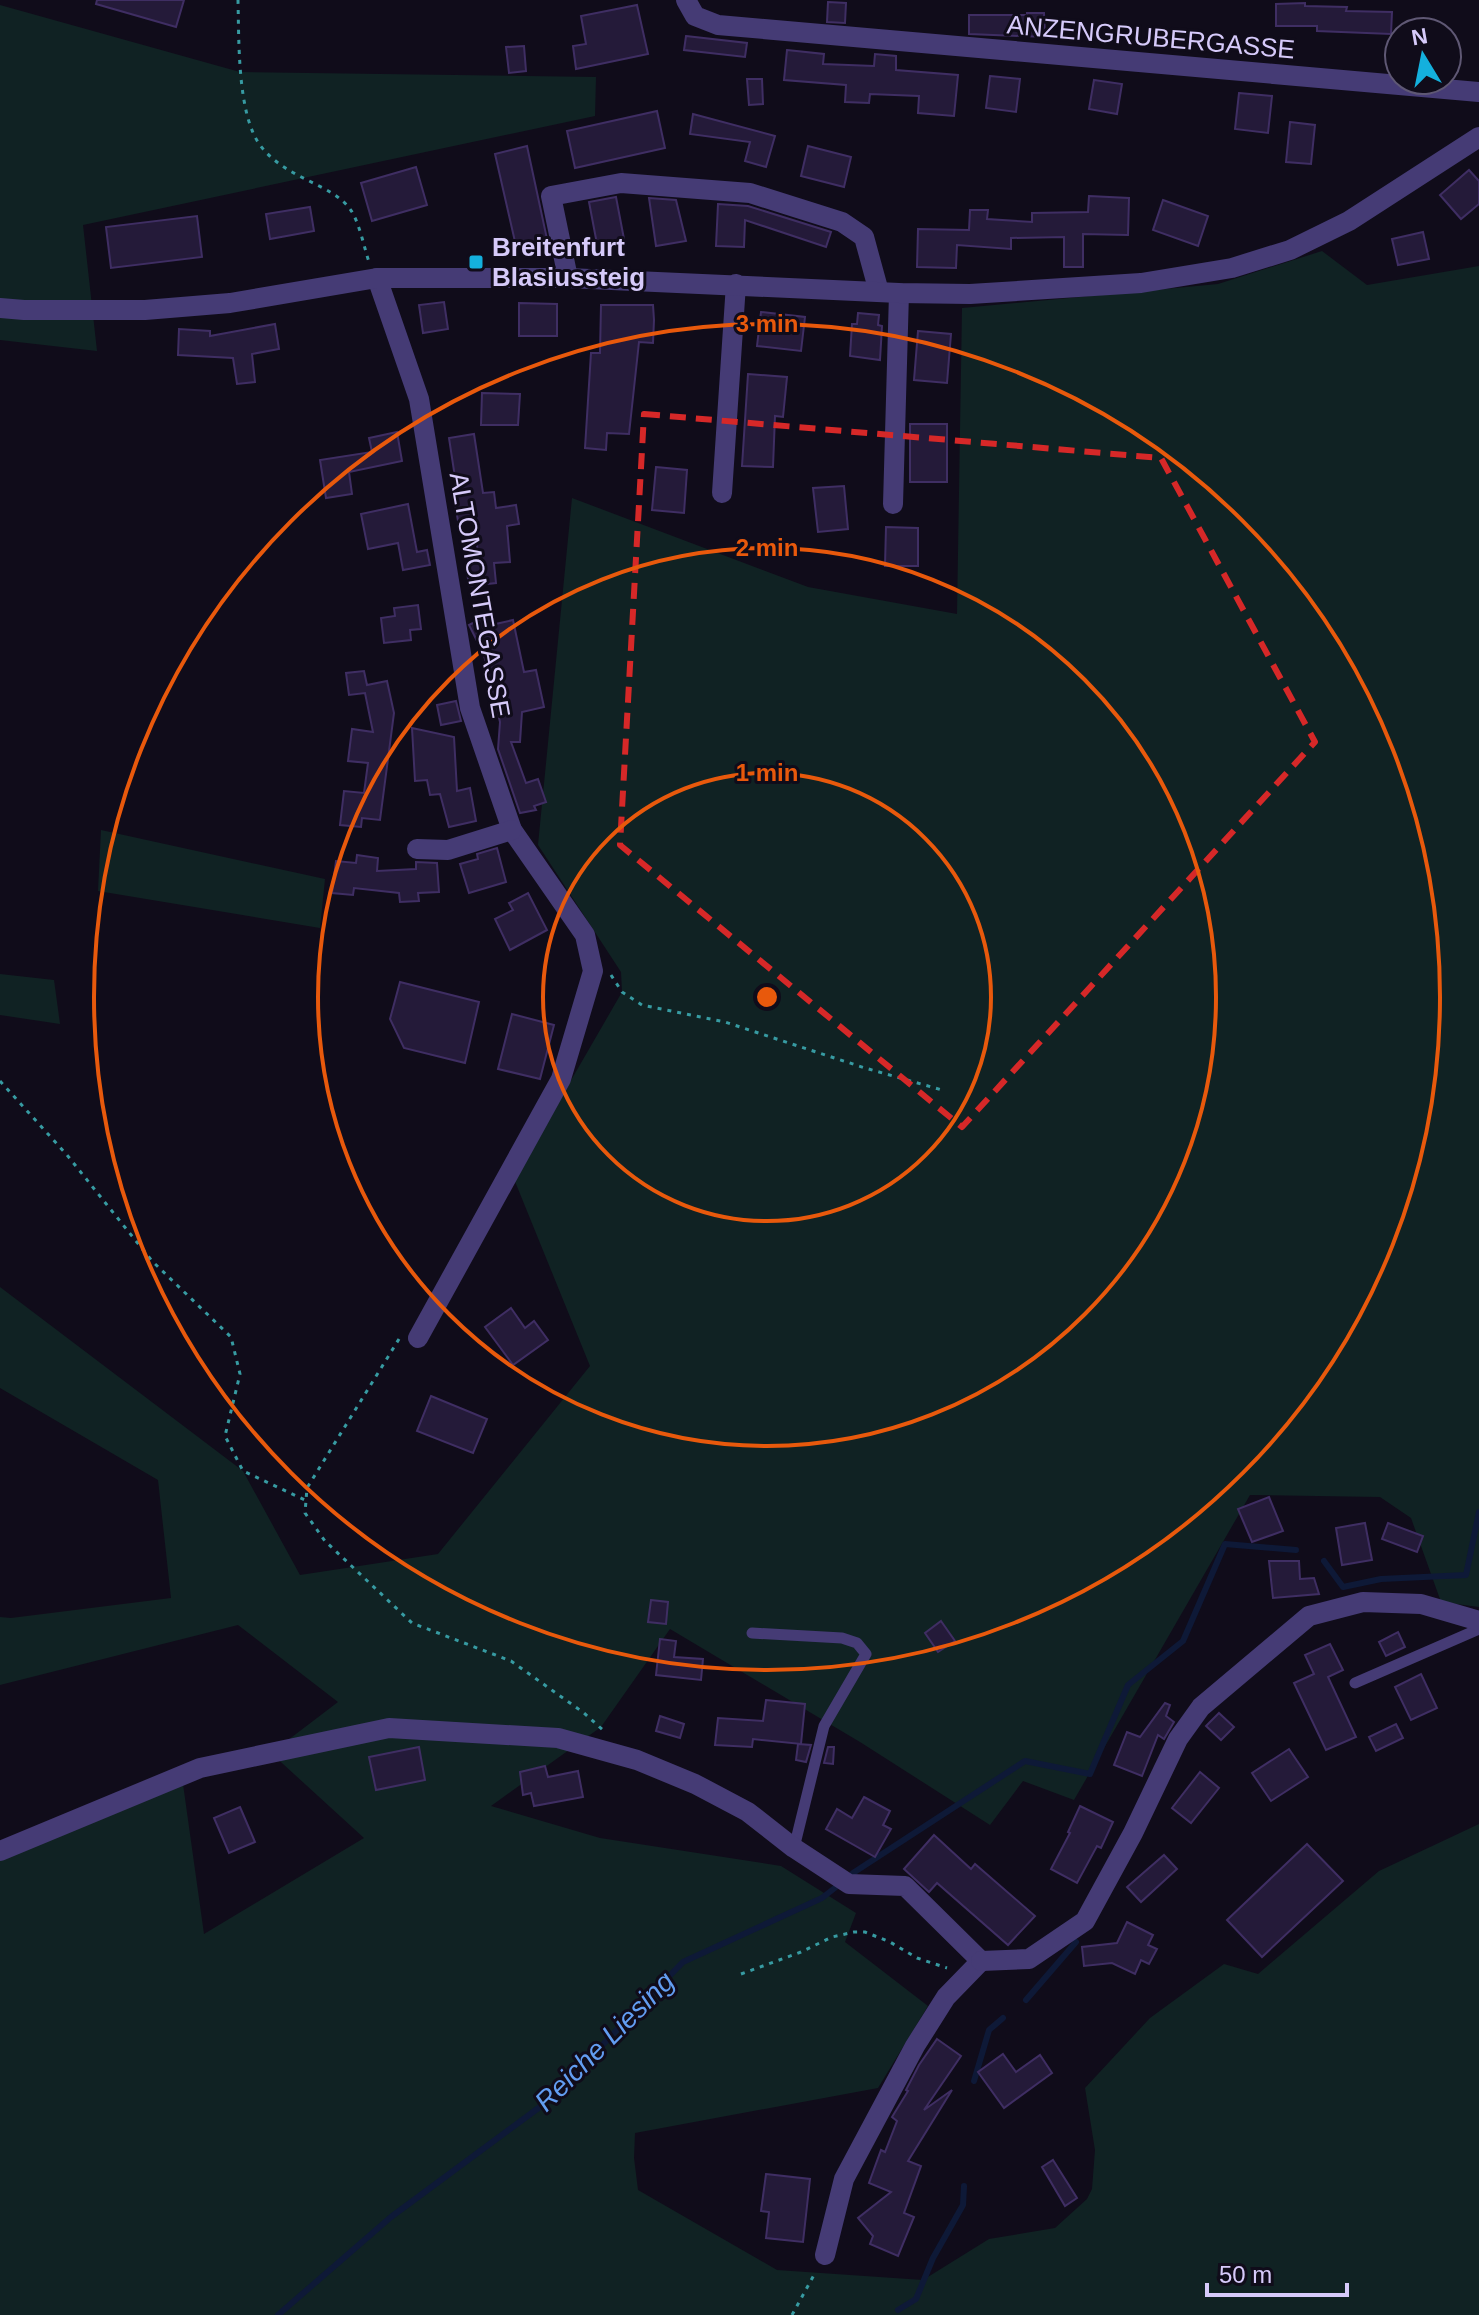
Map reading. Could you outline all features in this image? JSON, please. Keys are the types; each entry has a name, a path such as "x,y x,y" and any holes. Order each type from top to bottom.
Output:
{"street":[{"name":"ANZENGRUBERGASSE","path":"686,0 695,16 718,25 1479,92"},
{"path":"0,308 145,310 230,303 377,278 568,278 970,294 1141,283 1232,268 1290,250 1349,221 1479,137"},
{"path":"568,278 551,196 621,183 750,193 842,222 864,237 889,293 893,504"},
{"name":"ALTOMONTEGASSE","path":"377,278 419,399 470,708 512,830 585,935 593,971 561,1079 409,1337"},
{"path":"722,493 736,284"},
{"path":"417,849 448,850 512,830"},
{"path":"825,2255 844,2179 915,2046 946,1997 981,1961 1029,1959 1085,1921 1133,1833 1178,1739 1201,1707 1309,1616 1363,1602 1421,1604 1479,1621"},
{"path":"0,1851 200,1768 389,1728 558,1738 637,1760 695,1784 748,1812 794,1848 849,1884 905,1886 981,1961"}],"lane":[{"path":"1355,1683 1479,1629"},
{"path":"752,1633 842,1638 857,1643 866,1654 824,1726 794,1848"}],"path":[{"path":"238,0 240,72 246,107 259,144 283,169 331,193 351,209 377,278"},
{"path":"607,969 622,992 642,1005 725,1022 942,1090"},
{"path":"0,1081 67,1155 152,1261 231,1337 240,1374 225,1436 243,1471 306,1501"},
{"path":"409,1337 307,1488 305,1513 325,1541 412,1623 511,1661 584,1713 610,1736"},
{"path":"741,1974 832,1937 854,1932 865,1932 917,1958 955,1971 981,1961"},
{"path":"792,2315 825,2255"}],"highlighted area":[{"path":"644,414 1161,458 1315,742 962,1127 620,845"}],"shaded area":[{"path":"0,5 240,72 596,77 595,116 83,225 97,351 0,340"},
{"path":"1322,251 1367,285 1479,266 1479,1607 1441,1602 1411,1518 1380,1497 1250,1495 1074,1800 1023,1781 990,1825 860,1742 670,1629 601,1727 491,1806 600,1838 781,1866 856,1913 845,1942 928,2006 878,2088 635,2133 638,2190 777,2270 923,2280 989,2239 1055,2228 1087,2199 1092,2189 1095,2150 1085,2088 1150,2018 1224,1964 1258,1974 1379,1871 1479,1824 1479,2315 0,2315 0,1860 183,1784 204,1934 364,1838 271,1753 338,1702 238,1625 0,1685 0,1617 171,1598 158,1480 0,1388 0,1287 243,1471 300,1575 438,1554 590,1366 514,1179 622,992 621,972 538,845 572,498 808,587 957,614 962,308 1218,284"},
{"path":"101,830 325,879 320,928 98,891"},
{"path":"0,974 54,980 60,1024 0,1015"}],"building":[{"path":"97,0 184,0 176,27 96,4"},
{"path":"828,2 846,3 845,23 827,22"},
{"path":"1276,4 1347,7 1346,11 1392,12 1392,16 1383,16 1383,34 1317,31 1317,26 1276,26"},
{"path":"637,5 648,54 576,69 573,46 586,44 581,16"},
{"path":"1044,13 1045,37 969,34 969,15"},
{"path":"686,36 747,43 745,57 684,50"},
{"path":"524,46 526,71 509,73 506,47"},
{"path":"787,50 824,54 823,64 874,66 875,54 896,56 896,70 958,75 954,116 918,113 919,96 870,94 869,103 845,102 846,85 784,80"},
{"path":"990,76 1020,79 1016,112 986,108"},
{"path":"747,79 762,79 763,104 749,105"},
{"path":"1094,80 1122,84 1117,114 1089,109"},
{"path":"1239,93 1272,96 1268,133 1235,129"},
{"path":"657,111 665,148 575,168 567,131"},
{"path":"693,114 775,136 766,167 745,161 750,142 690,134"},
{"path":"1290,122 1315,125 1311,164 1286,162"},
{"path":"527,146 547,239 516,246 495,154"},
{"path":"808,146 851,157 844,187 801,176"},
{"path":"416,167 427,205 372,221 361,183"},
{"path":"1469,170 1479,181 1479,204 1461,219 1440,195"},
{"path":"1089,196 1129,198 1128,235 1083,234 1083,267 1064,267 1064,237 1011,238 1011,249 957,245 956,268 917,267 918,229 969,230 970,210 988,210 987,219 1032,222 1032,213 1088,212"},
{"path":"616,197 624,239 597,244 589,202"},
{"path":"649,198 676,200 686,241 656,246"},
{"path":"1163,200 1208,216 1198,246 1153,230"},
{"path":"718,204 748,206 831,232 826,247 745,220 744,247 716,246"},
{"path":"310,207 314,231 270,239 266,214"},
{"path":"197,216 202,257 111,268 106,227"},
{"path":"1423,232 1429,259 1398,265 1392,239"},
{"path":"444,302 448,329 423,333 419,305"},
{"path":"519,303 557,304 557,336 519,336"},
{"path":"601,305 653,305 654,320 653,343 639,342 629,434 607,433 606,450 585,448 591,353 600,353"},
{"path":"761,312 805,317 801,351 757,346"},
{"path":"858,313 879,315 878,325 882,326 880,360 850,356 852,324 857,324"},
{"path":"275,324 279,349 252,354 255,382 237,384 233,358 178,355 179,329 210,331 210,336"},
{"path":"918,331 951,334 947,383 914,380"},
{"path":"748,374 787,377 783,417 775,416 773,467 742,466"},
{"path":"482,393 520,394 518,425 481,425"},
{"path":"910,424 947,424 947,482 910,482"},
{"path":"397,432 402,461 349,472 352,494 326,498 320,460 372,452 369,438"},
{"path":"474,434 483,493 494,492 496,508 516,505 519,524 507,526 510,562 494,563 496,583 469,586 466,564 479,562 474,519 458,521 454,498 458,497 449,438"},
{"path":"656,467 687,470 684,513 652,510"},
{"path":"844,486 848,529 818,532 813,488"},
{"path":"408,504 417,552 427,550 430,565 403,570 398,543 368,549 361,514"},
{"path":"886,527 918,528 918,566 885,566"},
{"path":"418,605 421,629 410,630 411,640 384,643 381,618 395,616 394,608"},
{"path":"486,616 491,625 513,620 524,672 536,670 544,707 522,712 520,742 511,742 526,783 538,779 546,802 534,806 536,810 520,813 498,749 500,722 484,655 469,625"},
{"path":"364,671 367,685 387,681 394,713 380,820 362,818 361,827 340,825 344,791 364,793 368,763 348,761 352,729 373,732 365,693 349,695 346,673"},
{"path":"456,701 461,721 441,725 437,705"},
{"path":"412,728 454,737 457,791 470,788 476,821 449,827 440,794 430,795 427,780 415,781"},
{"path":"497,848 506,882 469,893 460,864 478,859 477,854"},
{"path":"357,855 378,858 377,871 416,869 416,862 437,863 439,892 418,893 419,901 400,902 399,893 354,888 353,895 332,893 336,861 356,863"},
{"path":"528,893 547,930 510,950 495,919 513,910 509,903"},
{"path":"400,982 479,1002 465,1063 404,1048 390,1019"},
{"path":"512,1014 554,1025 540,1079 498,1069"},
{"path":"511,1308 525,1328 534,1321 548,1340 513,1365 485,1327"},
{"path":"431,1396 487,1419 473,1453 417,1431"},
{"path":"1269,1497 1283,1531 1252,1542 1238,1509"},
{"path":"1365,1523 1372,1560 1342,1565 1336,1528"},
{"path":"1388,1523 1423,1536 1417,1552 1382,1539"},
{"path":"1269,1561 1299,1561 1300,1579 1314,1578 1319,1594 1273,1598"},
{"path":"651,1600 668,1602 666,1624 648,1622"},
{"path":"941,1621 955,1641 938,1652 925,1633"},
{"path":"1398,1632 1405,1647 1386,1656 1379,1642"},
{"path":"660,1639 676,1641 674,1657 703,1659 701,1680 656,1675"},
{"path":"1330,1644 1343,1670 1328,1677 1356,1737 1326,1750 1294,1683 1314,1674 1305,1655"},
{"path":"1421,1674 1437,1708 1411,1720 1395,1687"},
{"path":"766,1700 805,1704 801,1744 753,1739 752,1747 715,1745 718,1718 763,1721"},
{"path":"1165,1703 1170,1705 1166,1716 1174,1722 1164,1739 1158,1735 1142,1776 1114,1765 1127,1732 1140,1737"},
{"path":"1219,1713 1234,1727 1221,1740 1206,1726"},
{"path":"660,1716 684,1724 680,1738 656,1731"},
{"path":"1396,1724 1403,1738 1376,1751 1369,1737"},
{"path":"798,1744 811,1745 806,1762 796,1760"},
{"path":"419,1747 425,1780 376,1790 369,1757"},
{"path":"828,1747 834,1747 833,1764 824,1763"},
{"path":"1289,1749 1308,1777 1271,1801 1252,1773"},
{"path":"545,1766 548,1777 578,1771 583,1797 534,1806 531,1793 523,1795 520,1772"},
{"path":"1200,1772 1219,1788 1191,1823 1172,1808"},
{"path":"864,1797 890,1811 883,1825 891,1829 875,1857 826,1829 837,1809 852,1818"},
{"path":"1080,1806 1113,1822 1101,1848 1097,1846 1077,1883 1051,1869"},
{"path":"240,1807 255,1842 229,1853 214,1818"},
{"path":"934,1835 971,1869 975,1864 1035,1916 1008,1945 937,1883 929,1892 904,1869"},
{"path":"1307,1844 1343,1881 1262,1957 1227,1920"},
{"path":"1164,1855 1177,1869 1141,1902 1127,1887"},
{"path":"1127,1922 1153,1935 1148,1945 1157,1949 1149,1964 1141,1960 1135,1974 1112,1963 1084,1966 1082,1947 1117,1943"},
{"path":"937,2039 961,2056 924,2110 952,2090 908,2161 921,2166 904,2213 914,2217 898,2256 870,2244 873,2236 858,2218 891,2192 869,2183 881,2150 885,2152 897,2121 892,2117 919,2065"},
{"path":"1003,2054 1016,2072 1040,2055 1052,2073 1004,2108 978,2072"},
{"path":"1053,2160 1077,2198 1065,2206 1042,2167"},
{"path":"766,2174 810,2179 803,2242 766,2238 769,2212 761,2211"}],"waterway":[{"name":"Reiche Liesing","path":"1324,1561 1343,1587 1381,1579 1466,1575 1479,1512"},
{"name":"Reiche Liesing","path":"853,1873 1025,1761 1090,1774 1128,1685 1183,1641 1225,1544 1296,1550"},
{"name":"Reiche Liesing","path":"278,2315 391,2217 548,2101 683,1962 822,1898 836,1887"},
{"path":"1026,2000 1076,1942"},
{"path":"974,2081 989,2030 1003,2018"},
{"path":"898,2310 916,2299 933,2258 963,2205 964,2186"}],"place":[{"name":"Breitenfurt Blasiussteig","path":"476,262"}]}
